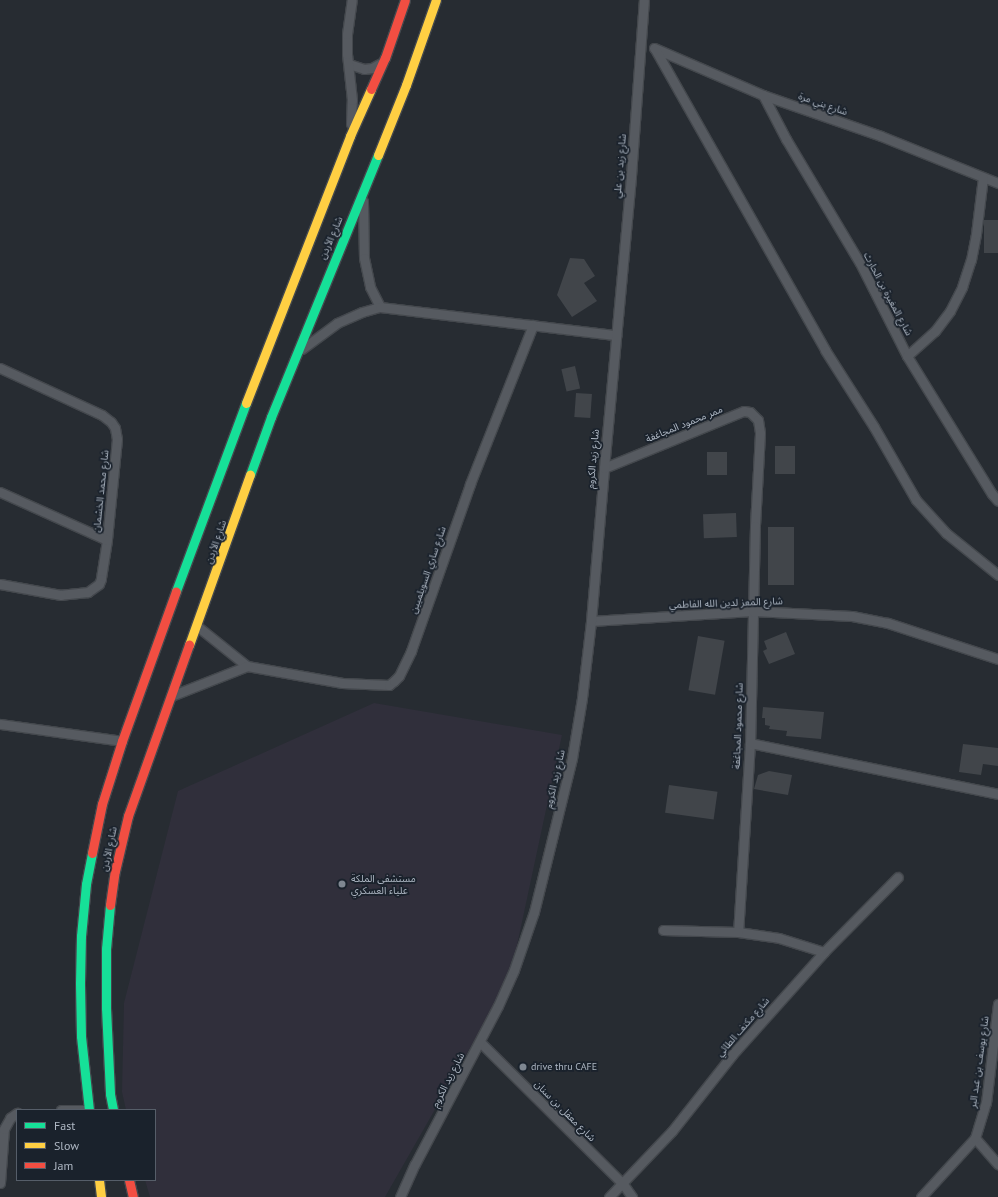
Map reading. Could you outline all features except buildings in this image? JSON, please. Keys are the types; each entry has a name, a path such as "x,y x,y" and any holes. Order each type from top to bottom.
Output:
{"highway":[{"name":"شارع الأردن","path":"89,1109 81,1036 80,983 86,884 102,804 122,741 221,468 350,136 385,58 405,0"},
{"name":"شارع الأردن","path":"113,1109 110,1094 106,1008 109,911 115,871 128,816 271,417 406,85 436,0"},
{"path":"99,1181 101,1197"},
{"path":"129,1181 133,1197"}],"street":[{"path":"350,136 352,100 348,34 352,0"},
{"name":"شارع زيد بن علي","path":"616,335 642,44 644,0"},
{"name":"شارع بني مرة","path":"642,44 655,48 763,95 881,136 998,183"},
{"path":"655,48 825,350 874,427 916,500 946,533 998,575"},
{"path":"349,64 364,69 379,64 385,58"},
{"name":"شارع المغيرة بن الحارث","path":"763,95 786,139 860,263 907,356 987,487 998,501"},
{"path":"907,356 935,331 950,311 962,287 971,260 975,240 983,177"},
{"path":"363,190 364,258 370,287 380,307"},
{"path":"296,354 337,324 362,312 380,307 616,335"},
{"name":"شارع ساري السويلميين","path":"197,626 247,666 342,683 389,685 399,676 423,618 470,484 533,325"},
{"name":"شارع زيد الكروم","path":"403,1196 415,1164 480,1042 514,970 534,912 572,758 582,698 592,621 616,335"},
{"name":"شارع محمد الخشمان","path":"0,368 102,416 111,422 115,428 117,439 102,579 95,588 88,592 61,595 0,584"},
{"name":"ممر محمود المجاغفة","path":"604,468 744,412 750,412 758,420 760,433"},
{"name":"شارع محمود المجاغفة","path":"738,932 750,743 755,526 760,433"},
{"path":"0,492 107,540"},
{"name":"شارع المعز لدين الله الفاطمي","path":"592,621 753,611 815,613 870,618 998,659"},
{"path":"170,696 247,666"},
{"path":"0,724 122,741"},
{"path":"750,743 998,794"},
{"name":"شارع مكنف الطائي","path":"609,1197 672,1131 732,1055 824,952 898,877"},
{"path":"663,930 738,932 779,938 824,952"},
{"name":"شارع يوسف بن عبد البر","path":"921,1197 975,1138 986,1103 998,1004"},
{"name":"شارع معقل بن سنان","path":"480,1042 622,1184 632,1197"},
{"path":"0,1184 4,1129 10,1118 16,1114"},
{"path":"975,1138 998,1164"}],"shaded area":[{"name":"مستشفى الملكة علياء العسكري","path":"374,703 562,735 510,978 385,1197 150,1197 145,1181 156,1181 156,1109 126,1109 122,1092 124,1003 178,791"}],"traffic: fast":[{"path":"250,475 271,417 378,155"},
{"path":"176,591 246,403"},
{"path":"89,1109 81,1036 80,983 81,936 86,884 92,853"},
{"path":"110,905 106,949 106,1008 110,1094 113,1109"}],"traffic: slow":[{"path":"378,155 406,85 436,0"},
{"path":"246,403 350,136 371,89"},
{"path":"189,645 250,475"},
{"path":"99,1181 101,1197"}],"traffic: jam":[{"path":"371,89 385,58 405,0"},
{"path":"92,853 102,804 122,741 176,591"},
{"path":"110,905 115,871 128,816 189,645"},
{"path":"129,1181 133,1197"}],"place":[{"name":"مستشفى الملكة علياء العسكري","path":"342,884"},
{"name":"drive thru CAFE","path":"523,1067"}]}
